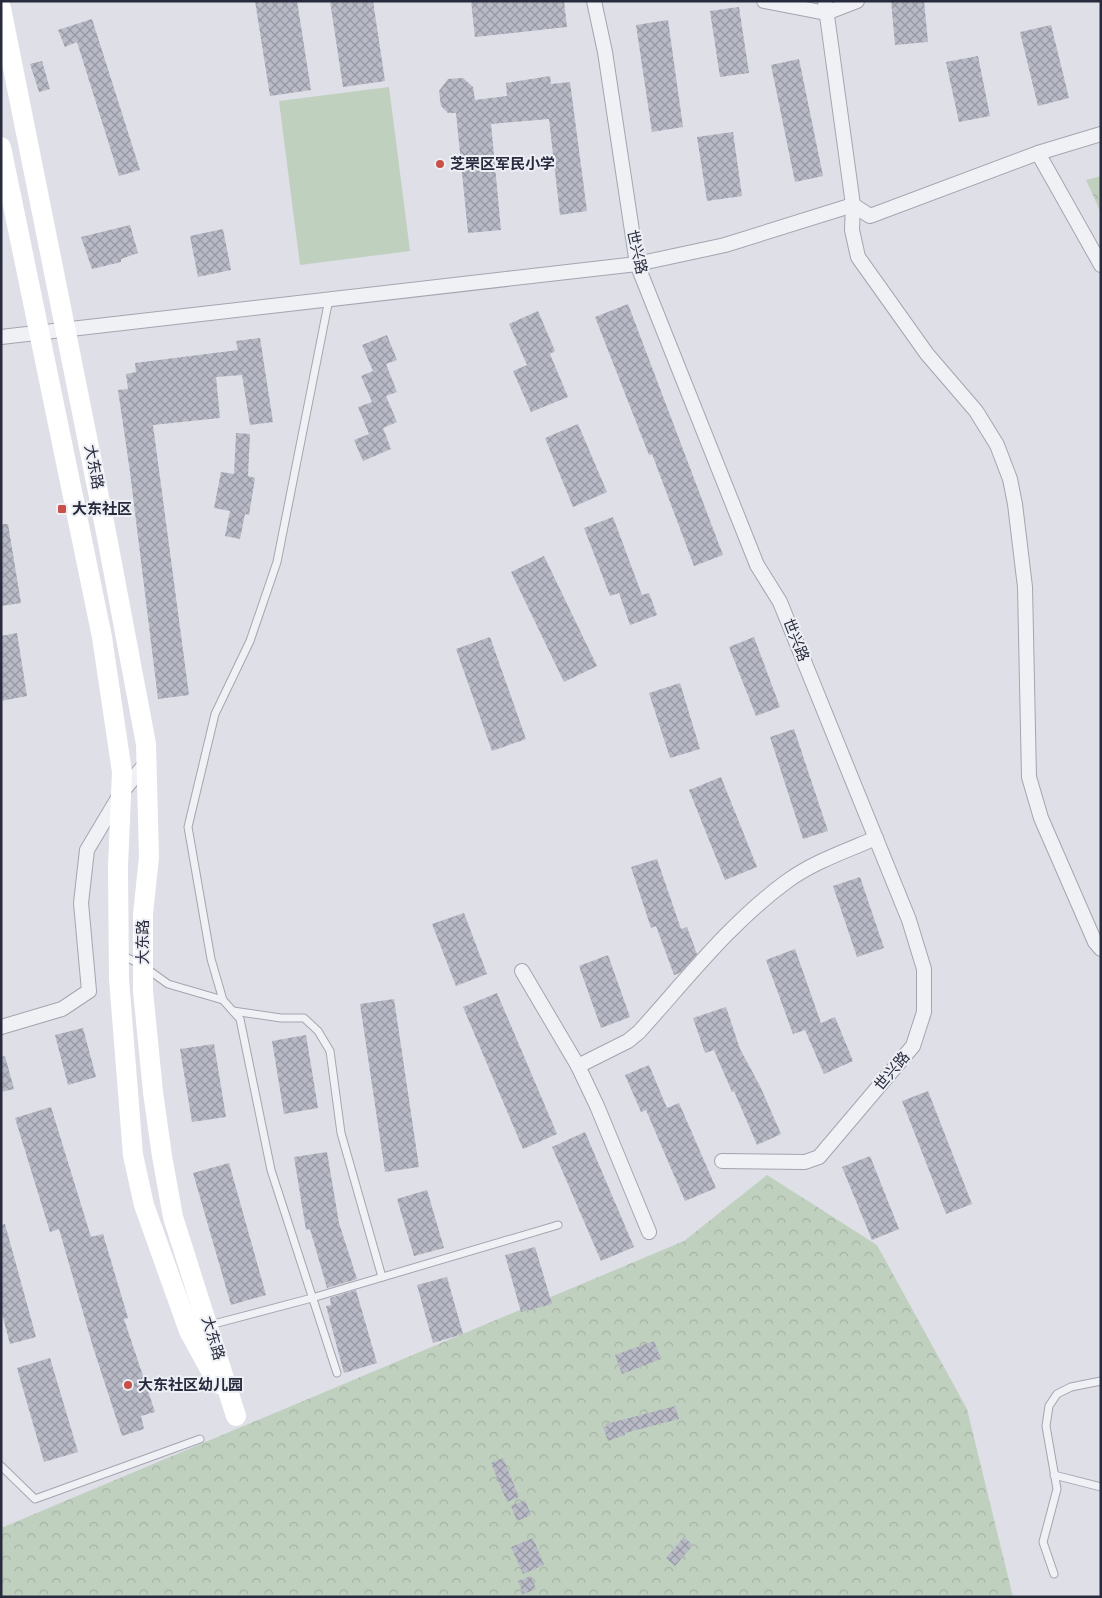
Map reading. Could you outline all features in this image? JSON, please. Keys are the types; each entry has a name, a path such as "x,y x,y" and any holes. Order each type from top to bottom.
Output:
{"street":[{"name":"世兴路","path":"594,1 605,52 637,264 757,565 780,602 909,920 924,969 924,1012 913,1046 819,1157 804,1162 722,1160"},
{"path":"764,1 826,7 857,1"},
{"path":"826,7 853,205 852,230 858,257 927,354 976,411 997,446 1010,479 1015,504 1025,587 1029,777 1041,818 1095,942 1101,950"},
{"name":"大东路","path":"1,8 121,606 148,761 149,856 143,914 143,991 153,1092 162,1156 199,1328"},
{"path":"853,205 870,216 1038,154 1101,134"},
{"name":"大东路","path":"1,147 102,637 122,772 118,866 119,953 133,1155 144,1205 199,1328"},
{"path":"1038,154 1101,265"},
{"path":"1,337 637,264 725,245 853,205"},
{"path":"1,1027 62,1008 89,991 81,904 87,850 121,793 148,761"},
{"path":"578,1066 628,1041 639,1032 744,916 787,881 817,864 876,838"},
{"path":"522,971 578,1066 597,1106 649,1232"}],"lane":[{"path":"329,299 276,562 250,641 215,714 188,827 211,958 223,1000 240,1019 271,1170 337,1374"},
{"path":"119,953 143,966 168,984 223,1000"},
{"path":"233,1012 281,1018 304,1018 318,1031 330,1051 341,1133 382,1277"},
{"path":"199,1328 312,1298 558,1224"},
{"path":"1054,1574 1042,1542 1057,1489 1046,1426 1049,1406 1057,1394 1091,1382 1101,1381"},
{"path":"1,1466 35,1499 200,1439"},
{"path":"1054,1475 1101,1487"}],"green space":[{"path":"389,87 410,251 300,265 279,101"},
{"path":"1101,176 1101,213 1086,180"},
{"path":"767,1175 877,1245 967,1409 1013,1597 1,1597 1,1528 684,1241"}],"building":[{"path":"255,1 297,1 311,90 270,96"},
{"path":"330,1 373,1 385,81 343,87"},
{"path":"471,1 564,1 567,27 475,37"},
{"path":"891,1 924,1 928,42 895,45"},
{"path":"739,7 749,73 720,77 710,11"},
{"path":"92,19 140,170 119,176 77,42 65,47 58,30"},
{"path":"668,20 683,127 652,132 636,25"},
{"path":"1051,25 1069,98 1038,106 1020,32"},
{"path":"978,56 990,116 959,122 946,62"},
{"path":"799,59 823,176 795,182 771,65"},
{"path":"42,61 50,89 39,92 30,64"},
{"path":"550,76 551,84 570,82 587,211 560,215 549,119 491,124 501,230 468,233 456,113 448,113 441,106 439,91 448,79 463,78 473,87 475,100 507,96 506,83"},
{"path":"733,132 742,196 707,201 697,137"},
{"path":"130,225 138,253 121,259 121,262 92,269 81,237"},
{"path":"223,229 231,270 198,277 190,236"},
{"path":"628,304 723,555 694,566 652,454 649,455 595,317"},
{"path":"538,311 555,351 550,354 568,397 531,412 513,371 527,365 509,324"},
{"path":"387,335 397,360 386,364 397,392 386,396 397,422 383,428 391,449 363,461 354,440 369,434 358,407 372,402 361,376 373,371 362,345"},
{"path":"260,338 273,422 250,425 242,375 216,377 220,418 153,425 189,695 158,699 118,390 128,389 126,374 136,372 135,363 238,350 236,341"},
{"path":"578,424 607,492 573,507 545,438"},
{"path":"236,433 250,434 248,476 255,478 249,515 245,514 240,539 225,536 230,511 214,508 221,472 234,474"},
{"path":"613,517 642,595 649,593 657,615 630,625 619,593 610,596 584,528"},
{"path":"1,524 8,524 21,603 1,606"},
{"path":"544,556 597,666 564,682 511,572"},
{"path":"17,633 27,696 1,701 1,636"},
{"path":"490,637 526,739 492,751 456,649"},
{"path":"754,637 780,707 756,716 729,647"},
{"path":"680,683 700,749 670,758 649,693"},
{"path":"794,729 828,831 803,839 770,737"},
{"path":"721,777 757,867 725,880 689,790"},
{"path":"657,859 681,929 687,927 697,954 680,973 674,975 656,926 651,928 631,867"},
{"path":"860,877 884,948 857,957 833,886"},
{"path":"464,913 487,974 456,986 432,924"},
{"path":"795,949 821,1023 835,1017 853,1061 824,1074 805,1030 793,1034 766,960"},
{"path":"608,955 630,1017 601,1028 579,966"},
{"path":"497,993 557,1134 523,1149 463,1007"},
{"path":"394,999 419,1167 385,1172 360,1004"},
{"path":"726,1007 740,1049 760,1086 781,1134 757,1145 714,1050 705,1053 693,1018"},
{"path":"83,1028 96,1077 68,1085 55,1035"},
{"path":"306,1035 318,1108 284,1114 272,1041"},
{"path":"214,1044 226,1117 192,1122 180,1049"},
{"path":"5,1056 14,1089 1,1092 1,1057"},
{"path":"649,1065 667,1108 679,1103 716,1188 685,1201 646,1110 641,1112 625,1075"},
{"path":"928,1091 972,1204 946,1214 902,1101"},
{"path":"51,1107 91,1237 103,1234 128,1318 124,1319 155,1412 141,1416 144,1429 122,1436 93,1347 59,1229 50,1232 15,1118"},
{"path":"585,1132 634,1247 601,1261 552,1147"},
{"path":"327,1152 339,1223 357,1279 327,1288 310,1229 306,1230 294,1157"},
{"path":"870,1156 899,1229 872,1240 842,1167"},
{"path":"229,1163 266,1295 231,1305 193,1173"},
{"path":"427,1190 444,1248 414,1256 397,1199"},
{"path":"5,1224 36,1337 10,1344 1,1310 1,1225"},
{"path":"535,1247 552,1304 521,1312 505,1255"},
{"path":"447,1277 463,1334 433,1343 417,1285"},
{"path":"356,1290 377,1363 344,1373 326,1306 331,1305 330,1298"},
{"path":"654,1341 661,1359 622,1374 615,1355"},
{"path":"50,1358 78,1452 44,1462 17,1368"},
{"path":"675,1406 679,1419 625,1433 625,1435 608,1441 603,1427 607,1426 606,1424"},
{"path":"503,1458 519,1497 507,1502 491,1463"},
{"path":"525,1500 531,1515 517,1521 511,1506"},
{"path":"684,1537 693,1545 675,1566 666,1558"},
{"path":"533,1538 544,1565 523,1574 511,1547"},
{"path":"531,1576 536,1589 523,1594 518,1581"}],"place":[{"name":"芝罘区军民小学","path":"440,164"},
{"name":"大东社区","path":"62,509"},
{"name":"大东社区幼儿园","path":"128,1385"}]}
